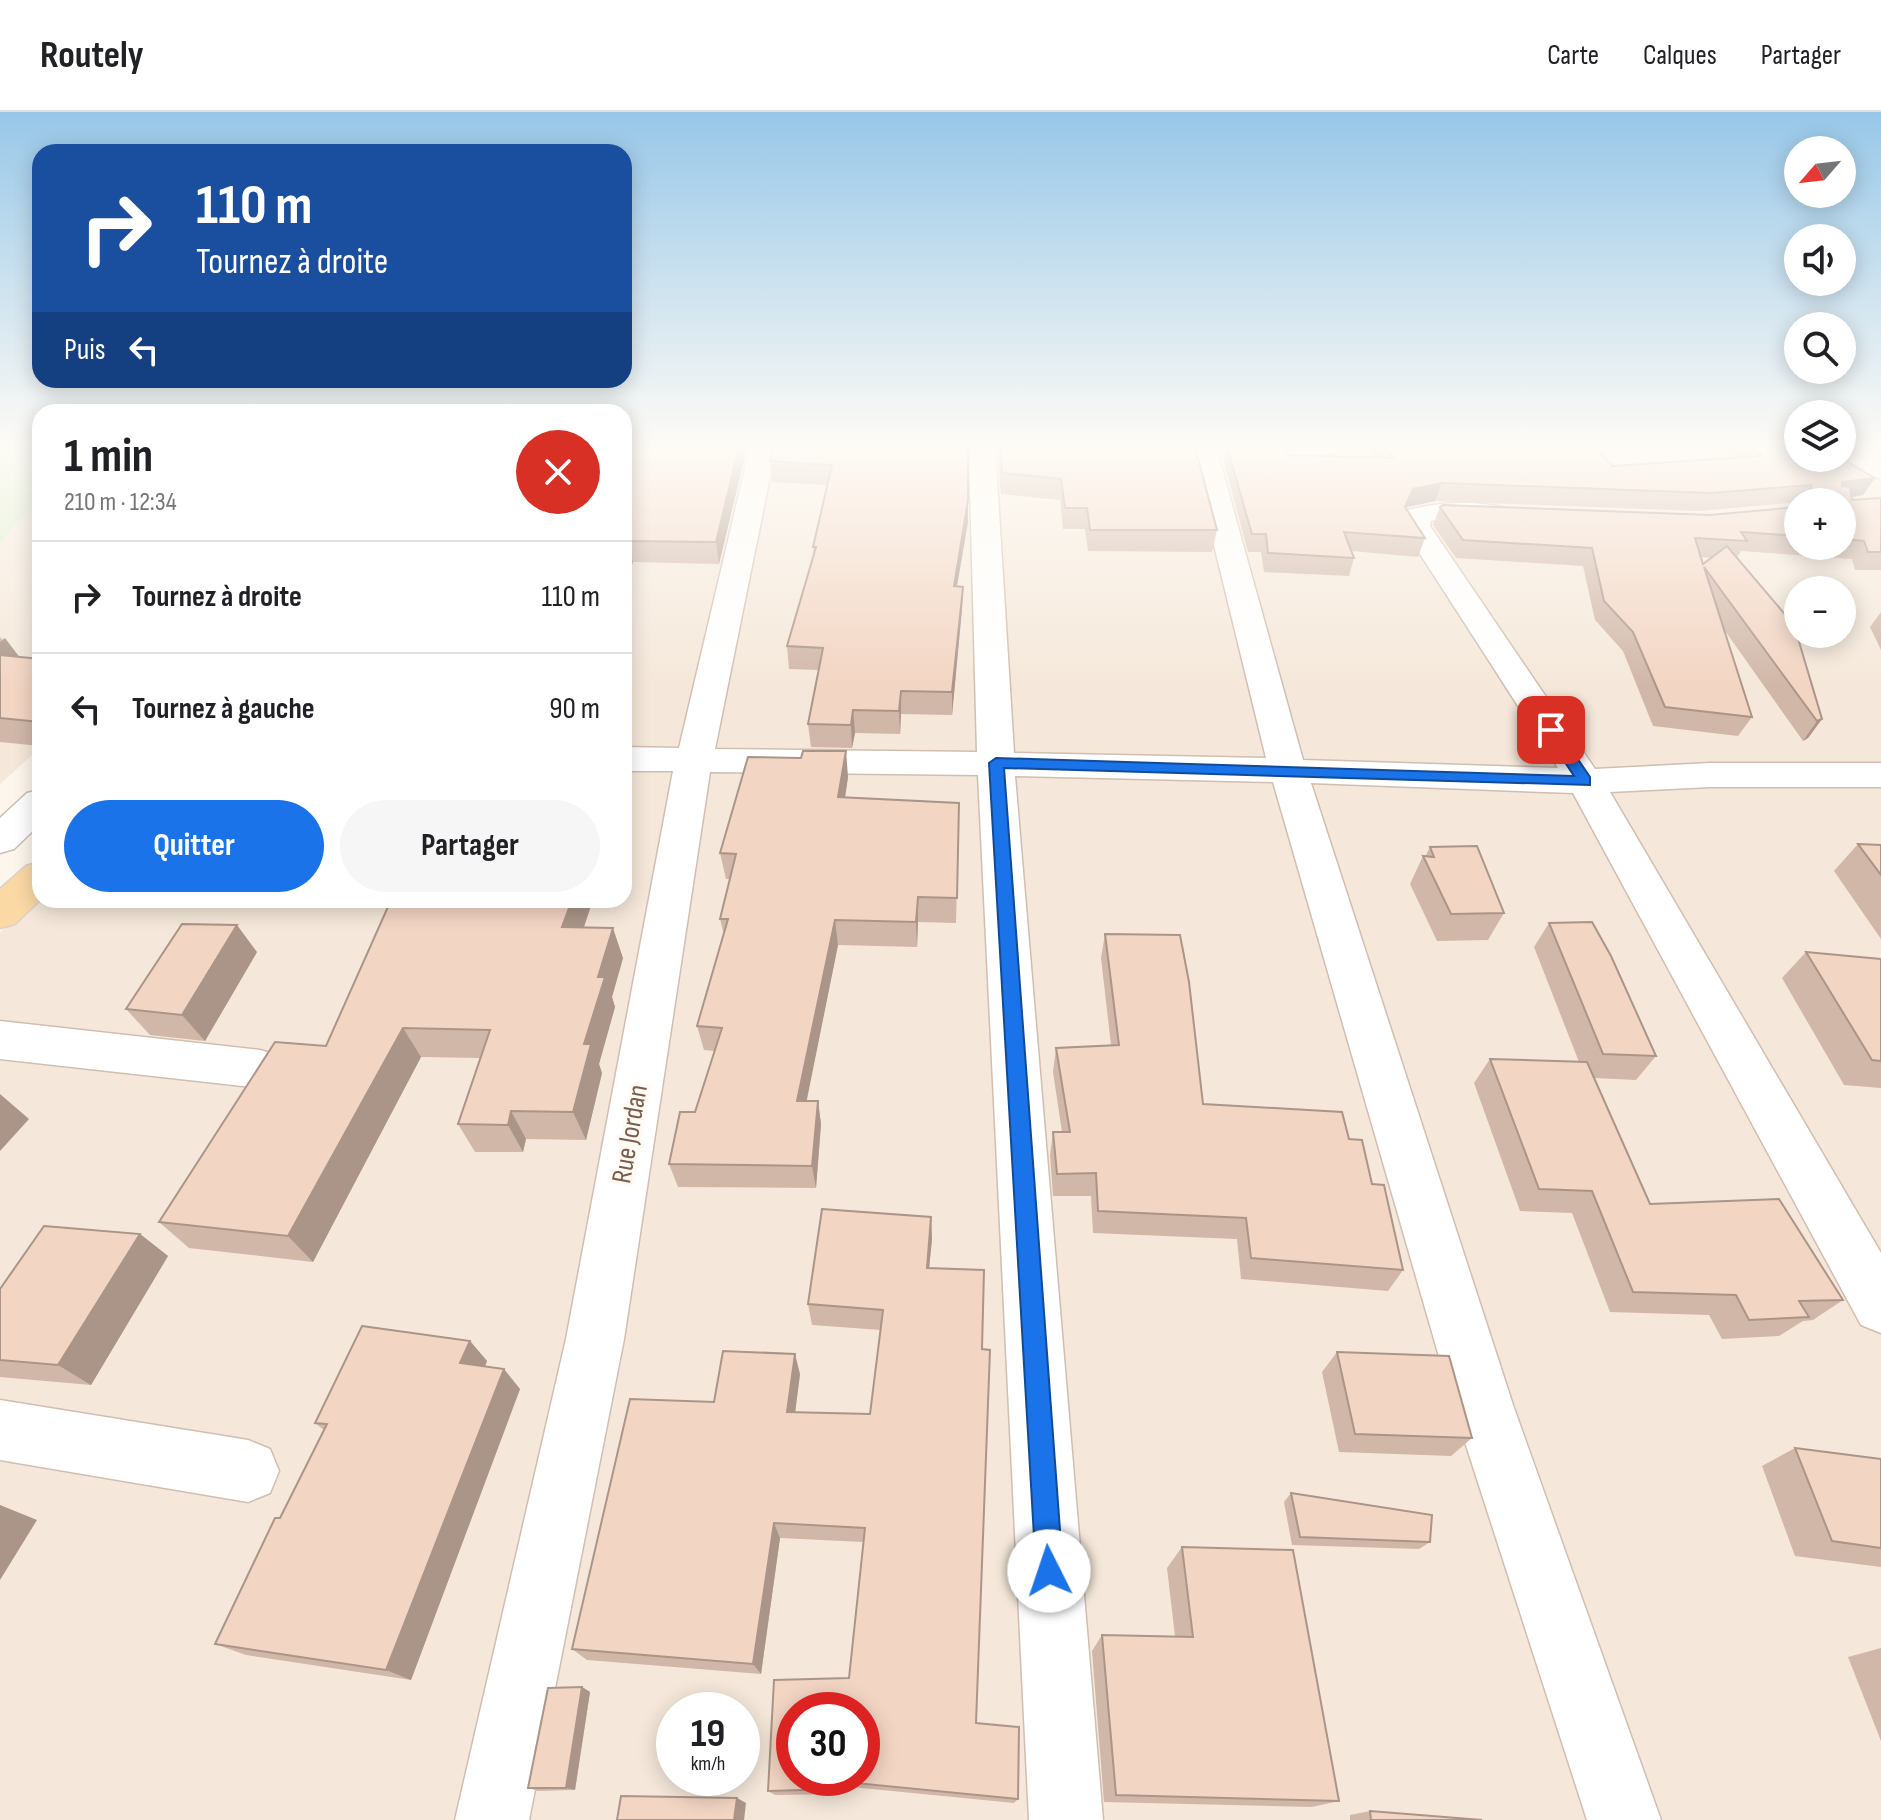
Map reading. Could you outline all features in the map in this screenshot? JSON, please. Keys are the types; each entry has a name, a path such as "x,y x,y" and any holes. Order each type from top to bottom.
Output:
{"main road":[{"path":"0,913 32,883"}],"street":[{"name":"Rue Jordan","path":"492,1820 595,1339 694,759 710,699 746,527"},
{"path":"986,527 996,763 1066,1820"},
{"path":"1224,527 1288,771 1483,1405 1624,1820"},
{"path":"1416,527 1585,781 1881,1306"},
{"path":"632,759 996,763 1585,781 1710,775 1881,775"},
{"path":"0,840 32,810"},
{"path":"0,1040 260,1069"},
{"path":"0,1430 248,1471"}],"shaded area":[{"path":"13,527 32,527 32,755 0,784 0,544"},
{"path":"632,527 1784,527 1784,560 1856,560 1856,527 1881,527 1881,1820 0,1820 0,933 32,901 32,908 632,908"}],"green space":[{"path":"0,527 13,527 0,544"}],"building":[{"path":"632,527 720,527 716,542 632,541"},
{"path":"818,527 964,527 954,586 963,587 952,692 901,691 899,711 853,710 851,725 808,724 823,648 787,646 816,547 813,547"},
{"path":"1090,527 1216,527 1217,530 1090,530"},
{"path":"1250,527 1418,527 1425,538 1344,532 1354,558 1268,553 1266,534 1252,534"},
{"path":"1454,527 1784,527 1784,535 1741,532 1747,541 1695,538 1703,564 1727,546 1784,613 1784,648 1801,648 1822,719 1817,721 1704,567 1752,717 1665,707 1633,632 1604,601 1592,548 1463,540"},
{"path":"1856,527 1881,527 1881,552 1868,552 1864,541 1856,540"},
{"path":"0,655 32,658 32,721 0,718"},
{"path":"803,751 846,751 838,797 959,803 957,898 918,897 916,922 835,920 797,1101 818,1101 812,1166 669,1164 680,1112 695,1112 722,1028 697,1026 728,919 720,919 736,854 720,853 748,757 801,758"},
{"path":"1858,844 1881,845 1881,875"},
{"path":"1477,846 1504,913 1451,914 1423,856 1434,857 1430,847"},
{"path":"387,908 569,908 562,927 613,928 598,977 605,977 584,1044 591,1044 573,1112 511,1111 508,1125 458,1124 490,1030 403,1028 288,1236 159,1222 275,1042 326,1046"},
{"path":"1592,922 1611,956 1656,1056 1603,1054 1549,923"},
{"path":"182,924 237,925 182,1015 126,1009"},
{"path":"1105,934 1180,935 1189,982 1203,1104 1342,1112 1349,1139 1362,1140 1372,1184 1384,1185 1403,1270 1251,1258 1246,1218 1098,1211 1096,1173 1057,1174 1053,1132 1070,1132 1056,1048 1119,1045"},
{"path":"1806,952 1881,959 1881,1061 1872,1060"},
{"path":"1490,1059 1587,1062 1650,1204 1779,1199 1843,1300 1799,1301 1809,1317 1749,1320 1736,1295 1633,1292 1592,1191 1539,1189"},
{"path":"822,1209 931,1217 927,1268 984,1270 982,1349 990,1350 976,1723 1019,1727 1018,1799 880,1785 880,1692 776,1692 776,1791 768,1791 774,1680 849,1678 865,1528 774,1523 753,1664 572,1649 630,1399 714,1402 723,1351 795,1354 787,1412 870,1414 883,1310 808,1304"},
{"path":"44,1226 140,1234 58,1365 0,1360 0,1289"},
{"path":"362,1326 470,1341 460,1363 504,1369 386,1670 215,1644 275,1518 280,1518 327,1424 315,1423"},
{"path":"1337,1352 1449,1356 1472,1438 1355,1434"},
{"path":"1795,1448 1881,1459 1881,1548 1832,1541"},
{"path":"1291,1493 1432,1515 1430,1542 1300,1537"},
{"path":"1182,1547 1293,1550 1339,1801 1116,1795 1102,1635 1193,1637"},
{"path":"582,1687 566,1788 528,1788 548,1688"},
{"path":"621,1796 737,1798 734,1820 617,1820"},
{"path":"1370,1811 1482,1820 1371,1820"}],"route":[{"path":"1049,1571 996,763 1585,781 1551,730"}]}
